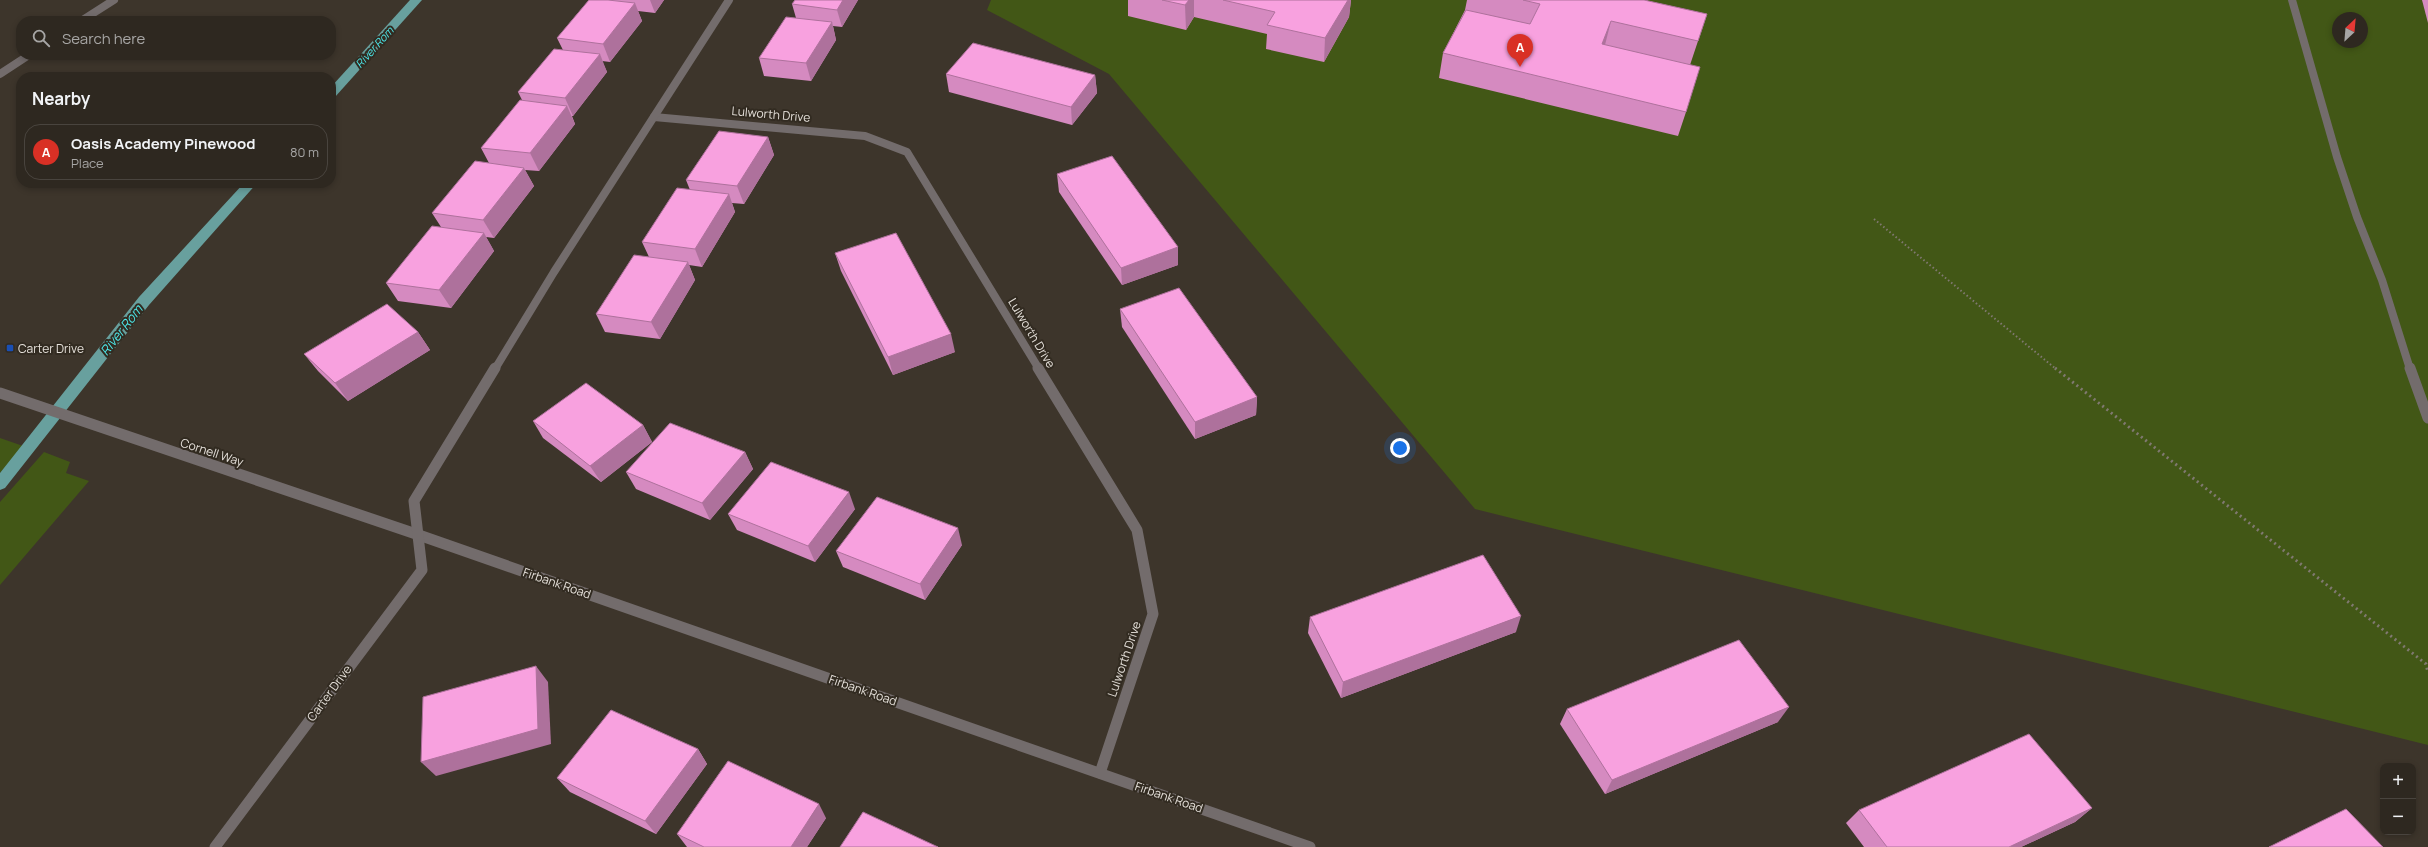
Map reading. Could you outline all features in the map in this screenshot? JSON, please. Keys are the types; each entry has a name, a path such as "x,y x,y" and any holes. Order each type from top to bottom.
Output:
{"street":[{"path":"89,16 114,0"},
{"name":"Carter Drive","path":"215,847 422,570 416,534 414,502 554,272 729,0"},
{"path":"2292,0 2337,157 2357,217 2382,280 2408,363 2428,418"},
{"path":"0,74 21,60"},
{"name":"Lulworth Drive","path":"654,117 865,136 907,152 1137,530 1153,614 1100,773"},
{"name":"Cornell Way","path":"0,393 416,534"},
{"name":"Firbank Road","path":"416,534 1310,847"}],"path":[{"path":"1874,219 2088,395 2426,664 2428,673"}],"green space":[{"path":"991,0 2428,0 2428,745 1475,509 1109,74 987,10"},
{"path":"0,438 23,446 0,473"},
{"path":"44,452 70,462 66,473 89,481 0,585 0,502"}],"building":[{"path":"589,0 608,0 635,3 603,44 557,38"},
{"path":"795,0 843,0 837,10 792,4"},
{"path":"1162,0 1189,0 1185,5"},
{"path":"1223,0 1348,0 1325,38 1267,25 1275,12"},
{"path":"1523,0 1644,0 1707,14 1698,41 1611,21 1602,44 1700,67 1686,112 1443,53 1466,10 1530,24 1540,4"},
{"path":"786,17 832,22 806,63 759,58"},
{"path":"973,43 1095,75 1071,107 946,74"},
{"path":"554,49 600,54 565,98 518,92"},
{"path":"520,100 567,106 530,153 481,148"},
{"path":"719,131 768,137 737,186 686,180"},
{"path":"1112,156 1178,247 1121,268 1057,174"},
{"path":"475,161 524,168 483,220 432,213"},
{"path":"677,188 729,194 695,249 642,242"},
{"path":"432,226 484,233 439,290 386,283"},
{"path":"896,233 951,334 888,357 835,253"},
{"path":"634,255 688,262 651,322 596,314"},
{"path":"1179,288 1257,397 1195,422 1120,309"},
{"path":"387,304 418,332 335,383 304,354"},
{"path":"586,383 643,425 590,466 533,421"},
{"path":"670,423 745,452 702,503 626,472"},
{"path":"771,462 849,492 808,546 728,514"},
{"path":"877,497 958,528 920,584 836,551"},
{"path":"1483,555 1521,616 1343,682 1310,617"},
{"path":"1739,640 1789,707 1612,780 1567,709"},
{"path":"536,666 538,729 421,762 423,697"},
{"path":"611,710 698,749 645,821 557,778"},
{"path":"2029,734 2092,808 2009,847 1887,847 1859,810"},
{"path":"728,761 819,804 791,847 704,847 677,834"},
{"path":"2346,809 2383,847 2269,847"},
{"path":"863,812 938,847 840,847"}],"waterway":[{"name":"River Rom","path":"336,88 416,0"},
{"name":"River Rom","path":"0,484 144,301 246,188"}],"place":[{"name":"Oasis Academy Pinewood","path":"1520,67"},
{"name":"Carter Drive","path":"10,348"}]}
